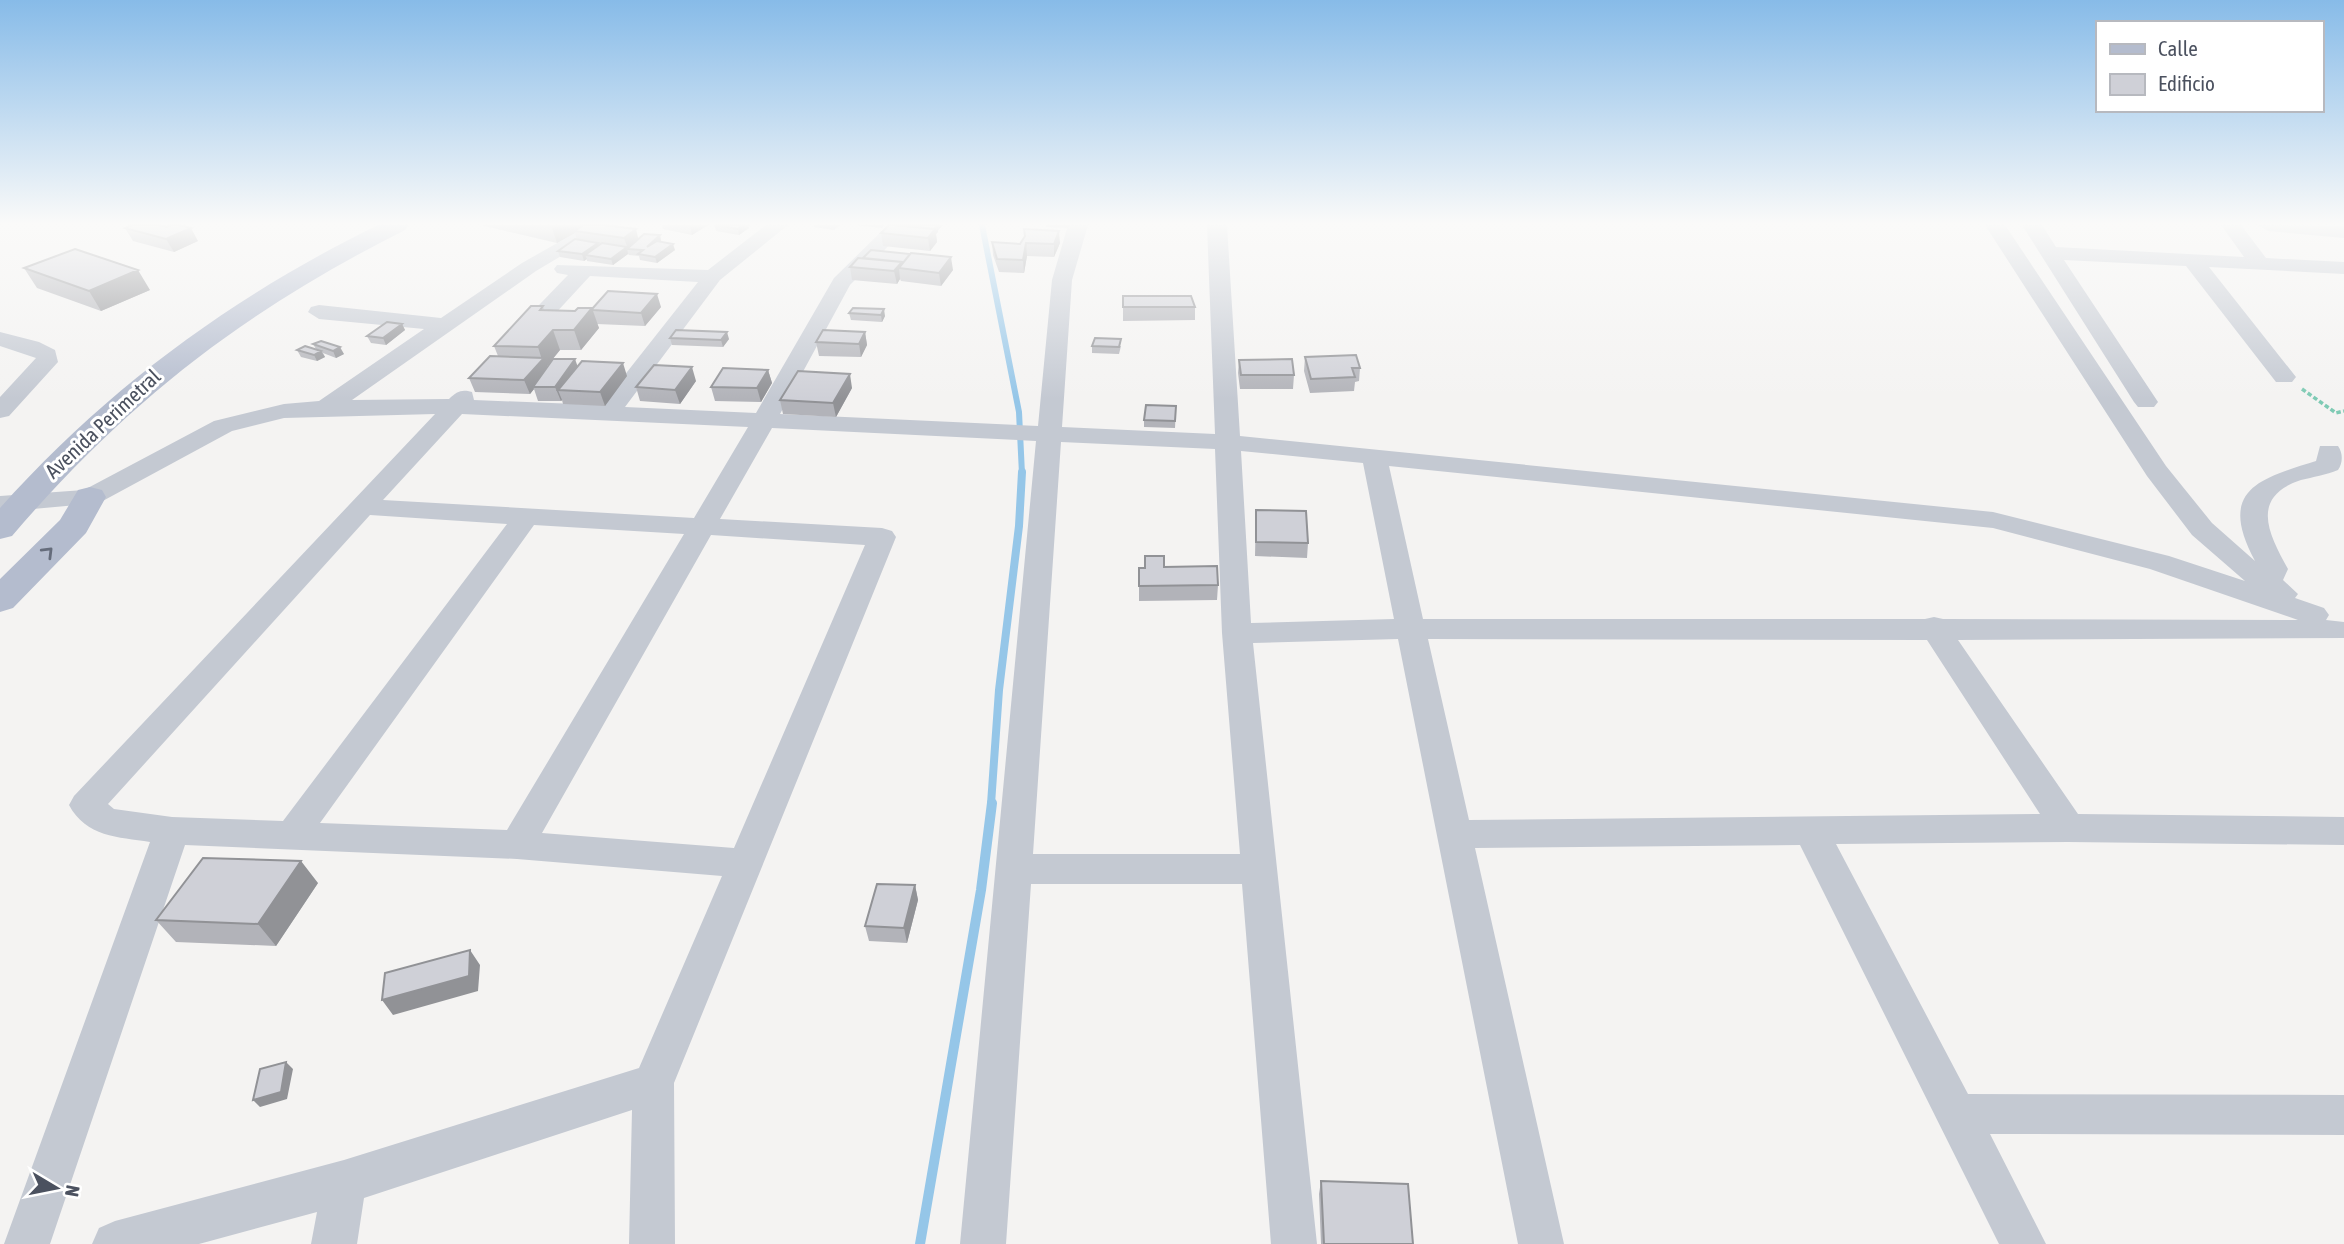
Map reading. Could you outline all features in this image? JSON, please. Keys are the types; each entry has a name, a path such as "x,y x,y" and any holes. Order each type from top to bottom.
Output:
{"main road":[{"name":"Avenida Perimetral","path":"3,505 91,401 156,349 260,283"},
{"name":"Avenida Perimetral","path":"3,505 39,485 121,401 182,351 286,283"},
{"path":"0,600 74,526 90,497"}],"street":[{"path":"325,408 506,283"},
{"path":"573,283 86,805 105,821 172,831 517,845 746,863"},
{"path":"607,414 708,283"},
{"path":"517,845 764,421 840,283"},
{"path":"983,1244 1013,869 1027,434 1061,283"},
{"path":"1220,283 1237,633 1294,1244"},
{"path":"2032,283 2156,471 2203,529 2267,583 2331,627"},
{"path":"2072,283 2146,402"},
{"path":"2210,283 2284,377"},
{"path":"319,312 446,325"},
{"path":"0,339 32,347 47,355 47,362 0,411"},
{"path":"3,505 90,497 223,426 284,411 325,408 456,406 1228,442 1993,520 2159,562 2331,627"},
{"path":"2267,583 2274,569 2252,523 2254,508 2265,490 2287,477 2329,465 2329,451"},
{"path":"1374,456 1541,1244"},
{"path":"363,507 882,537 653,1083 652,1244"},
{"path":"293,834 527,516"},
{"path":"1237,633 1410,629 2331,627"},
{"path":"1935,629 2068,828"},
{"path":"1454,834 2068,828 2344,831"},
{"path":"27,1244 172,831"},
{"path":"1811,831 2023,1244"},
{"path":"1013,869 1260,869"},
{"path":"115,1244 344,1182 653,1083"},
{"path":"1955,1114 2344,1115"},
{"path":"334,1244 344,1182"}],"path":[{"path":"2284,377 2336,412 2344,411"}],"building":[{"path":"67,283 108,283 89,291"},
{"path":"608,291 657,294 641,313 593,310"},
{"path":"1123,296 1191,296 1195,307 1123,307"},
{"path":"531,306 543,306 540,310 575,311 578,308 592,308 574,330 553,330 538,347 494,346"},
{"path":"853,308 884,309 881,315 849,313"},
{"path":"387,322 402,324 383,338 367,336"},
{"path":"676,330 727,332 721,340 670,338"},
{"path":"823,330 865,332 859,344 816,342"},
{"path":"1095,338 1121,339 1119,347 1092,346"},
{"path":"321,341 340,347 333,351 313,344"},
{"path":"305,346 321,351 314,355 297,350"},
{"path":"1356,355 1360,368 1352,368 1355,377 1311,379 1305,357"},
{"path":"490,356 544,358 524,380 469,378"},
{"path":"553,359 575,359 555,387 533,387"},
{"path":"1292,359 1294,375 1241,375 1239,360"},
{"path":"582,361 623,363 600,392 558,390"},
{"path":"654,365 692,367 675,390 636,387"},
{"path":"723,368 768,370 757,388 711,387"},
{"path":"798,371 850,374 833,403 780,400"},
{"path":"1146,405 1176,406 1175,421 1144,420"},
{"path":"1256,510 1306,511 1308,543 1256,542"},
{"path":"1145,556 1164,556 1164,567 1217,566 1218,585 1139,586 1139,568 1145,568"},
{"path":"203,858 301,861 258,924 156,920"},
{"path":"877,884 915,885 904,928 865,926"},
{"path":"470,950 469,976 382,1000 385,973"},
{"path":"286,1062 281,1092 253,1100 260,1069"},
{"path":"1321,1181 1408,1184 1413,1244 1324,1244"}],"waterway":[{"path":"993,283 1019,412 1022,473"},
{"path":"991,804 999,690 1019,526 1022,473"},
{"path":"920,1244 981,890 992,803"}]}
